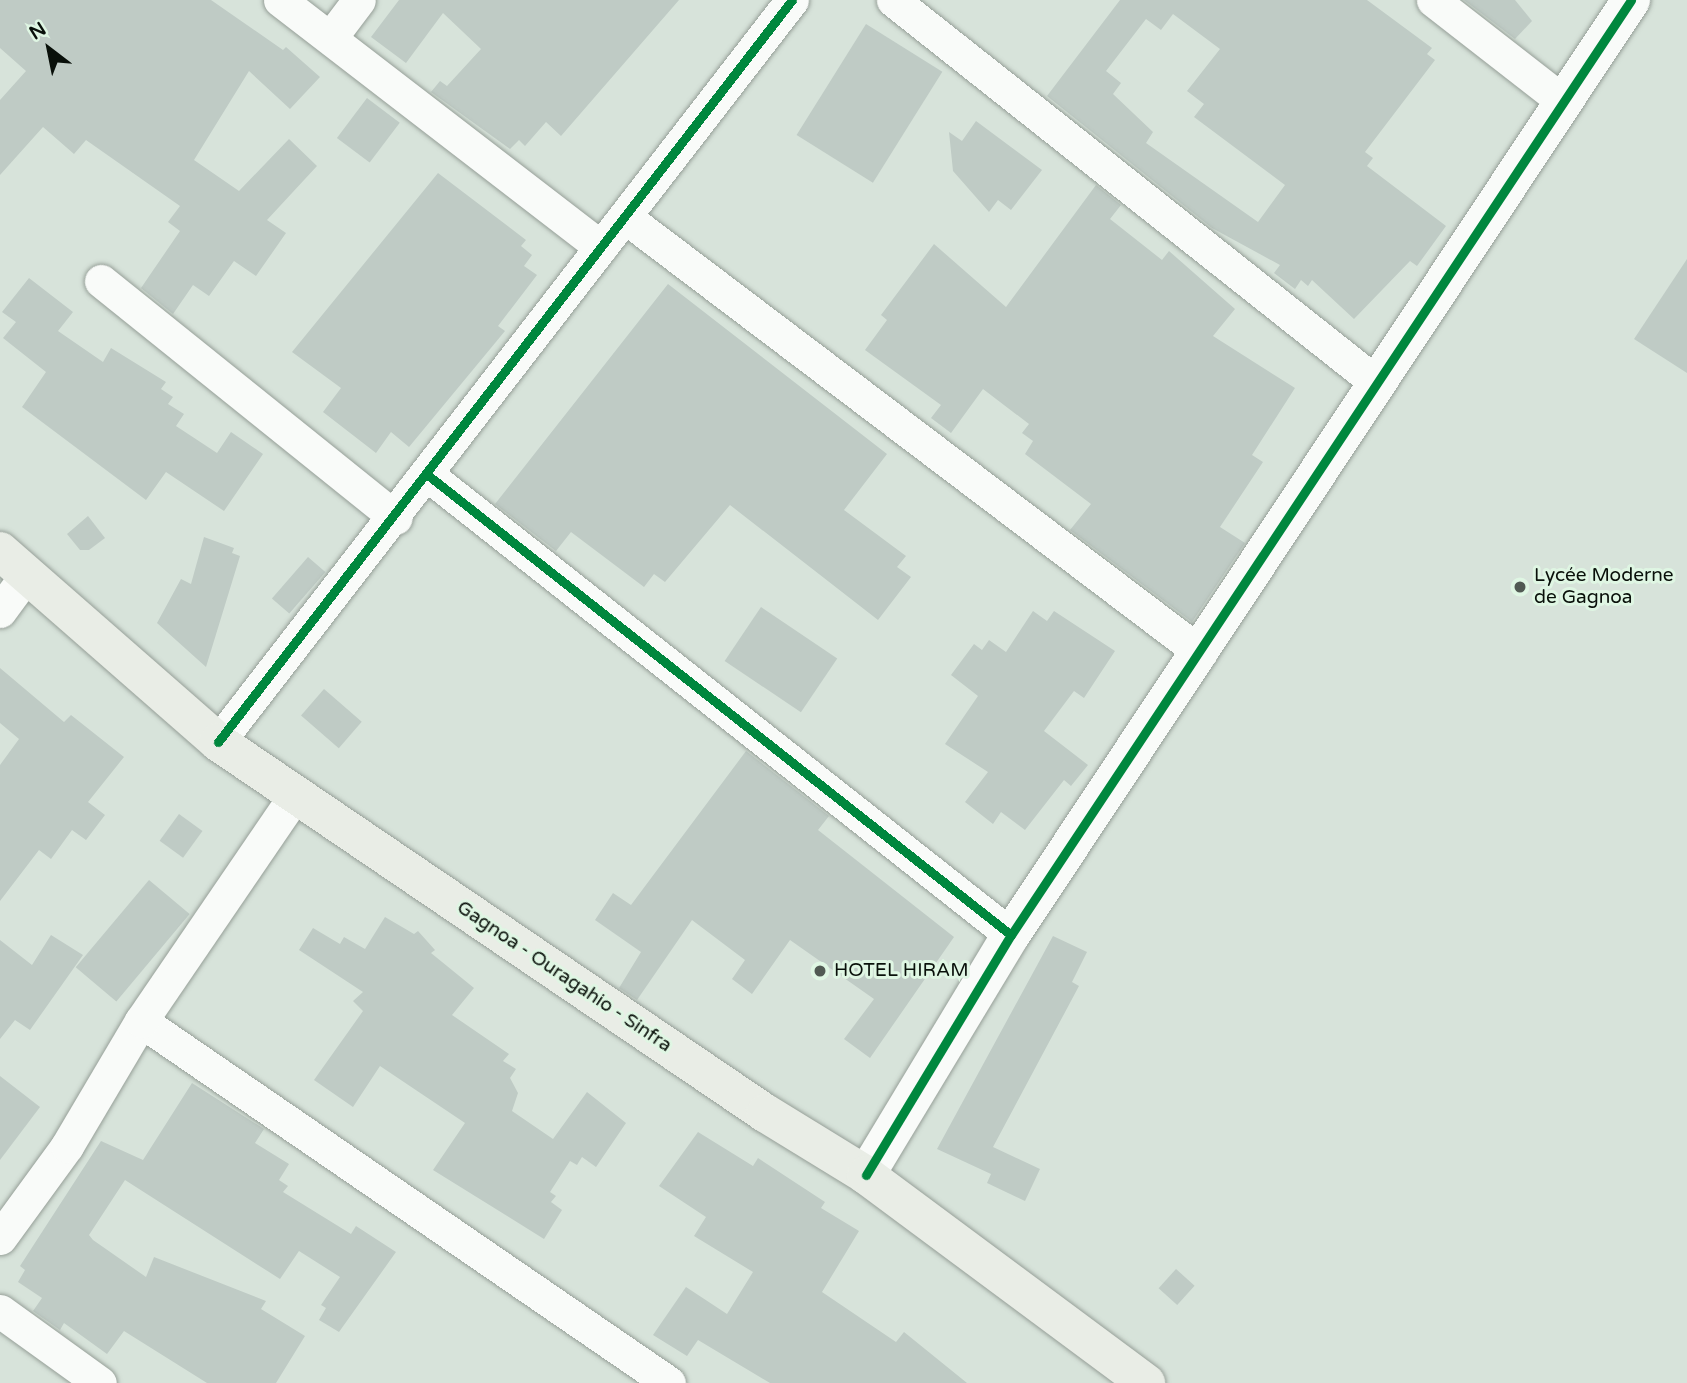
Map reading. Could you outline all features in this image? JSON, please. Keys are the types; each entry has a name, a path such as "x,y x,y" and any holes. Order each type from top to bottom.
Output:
{"main road":[{"name":"Gagnoa - Ouragahio - Sinfra","path":"13,564 218,742 295,797 866,1175 1146,1383"}],"street":[{"path":"280,0 601,247"},
{"path":"331,37 359,0"},
{"path":"218,742 429,476 792,0"},
{"path":"893,0 1378,384"},
{"path":"1433,0 1564,102"},
{"path":"866,1175 1012,935 1631,0"},
{"path":"625,217 1201,653"},
{"path":"101,281 396,518"},
{"path":"429,476 1012,935"},
{"path":"0,611 13,564"},
{"path":"0,1238 67,1146 141,1021 295,797"},
{"path":"141,1021 669,1383"},
{"path":"0,1311 100,1383"}],"building":[{"path":"0,0 211,0 283,50 286,47 320,77 290,109 249,71 194,160 239,191 289,139 317,166 267,220 286,233 256,276 234,261 209,296 193,285 173,314 141,288 180,231 168,222 180,206 86,140 74,154 43,127 0,175 0,100 26,71 0,48"},
{"path":"399,0 679,0 561,136 546,122 525,146 519,140 510,149 431,92 440,81 447,86 481,49 443,13 406,63 371,37"},
{"path":"1120,0 1367,0 1432,48 1427,54 1435,60 1365,152 1373,158 1367,166 1446,226 1417,266 1410,261 1354,319 1312,280 1308,286 1301,280 1295,289 1274,273 1280,265 1212,228 1047,96","holes":["1173,14 1220,49 1187,91 1204,104 1194,117 1285,185 1258,222 1146,143 1153,132 1113,94 1121,83 1106,71 1146,19 1161,30"]},
{"path":"1464,0 1515,0 1532,21 1515,39"},
{"path":"866,24 942,72 873,183 797,135"},
{"path":"367,98 400,123 370,163 337,138"},
{"path":"976,121 1042,170 1011,210 998,200 989,212 953,171 949,132 962,141"},
{"path":"438,173 526,240 521,246 532,255 524,266 537,275 498,326 505,331 409,447 391,432 376,453 323,412 341,388 292,352"},
{"path":"1096,185 1121,205 1110,219 1162,260 1169,251 1235,309 1213,336 1295,388 1252,455 1263,462 1220,527 1245,543 1192,622 1070,530 1091,504 1025,454 1033,441 1022,433 1029,424 983,389 951,433 931,418 941,405 865,350 887,320 881,315 934,244 1006,307"},
{"path":"1687,259 1687,373 1634,339"},
{"path":"29,278 73,312 58,331 103,362 111,348 166,382 161,389 173,397 168,404 184,414 176,426 217,453 231,432 263,454 224,511 166,472 146,500 22,407 46,372 3,338 16,322 2,312"},
{"path":"668,284 887,454 844,510 906,556 897,567 911,577 878,620 730,505 665,582 654,574 644,587 571,532 556,551 495,504"},
{"path":"88,516 105,538 89,550 80,550 67,534"},
{"path":"204,537 234,548 232,553 240,556 206,667 157,623 181,579 191,584"},
{"path":"308,557 325,572 289,614 272,599"},
{"path":"761,607 837,658 801,712 725,661"},
{"path":"1033,611 1047,621 1054,611 1115,651 1084,698 1074,691 1044,731 1088,765 1071,786 1064,780 1025,830 1001,812 993,824 965,802 988,772 945,744 978,696 951,675 974,644 982,650 989,640 1006,652"},
{"path":"0,668 64,722 71,715 124,757 88,802 105,815 86,840 72,830 51,859 39,850 0,901 0,765 19,739 0,723"},
{"path":"324,689 362,722 339,748 301,715"},
{"path":"746,751 829,816 818,830 954,937 870,1058 844,1039 874,999 790,940 752,994 732,979 745,960 692,920 637,1000 619,988 641,952 595,920 613,893 631,905"},
{"path":"179,814 202,831 183,858 160,841"},
{"path":"149,880 190,914 116,1001 76,967"},
{"path":"385,917 414,934 418,931 435,950 431,953 474,988 452,1015 509,1054 503,1061 516,1069 510,1078 518,1093 512,1111 553,1139 587,1092 626,1123 596,1167 582,1157 577,1165 570,1161 550,1192 556,1196 551,1202 562,1210 544,1239 433,1170 465,1123 380,1066 353,1107 314,1080 363,1011 353,1001 363,992 299,950 313,928 340,944 344,937 365,949"},
{"path":"51,935 83,955 30,1030 15,1020 0,1039 0,940 32,965"},
{"path":"1053,936 1087,952 1072,982 1079,986 993,1147 1040,1169 1025,1201 987,1183 991,1174 937,1149"},
{"path":"0,1076 40,1107 0,1160"},
{"path":"192,1083 264,1129 255,1143 289,1164 279,1180 288,1186 283,1192 351,1234 356,1226 396,1252 339,1332 319,1320 326,1308 321,1305 340,1277 299,1251 280,1279 125,1180 89,1235 146,1277 154,1257 266,1301 261,1309 305,1336 276,1383 207,1383 124,1331 107,1354 64,1323 60,1330 33,1311 42,1298 18,1282 25,1270 20,1266 101,1141 143,1160"},
{"path":"698,1132 753,1166 758,1158 825,1202 821,1208 859,1231 822,1292 896,1342 904,1332 967,1383 770,1383 698,1340 687,1356 653,1335 686,1287 727,1314 753,1272 694,1236 706,1217 659,1186"},
{"path":"1176,1269 1195,1286 1177,1305 1159,1288"}],"cycle path":[{"path":"218,742 792,0"},
{"path":"866,1175 1011,935 1631,0"},
{"path":"429,476 1011,935"}],"place":[{"name":"Lycée Moderne de Gagnoa","path":"1520,587"},
{"name":"HOTEL HIRAM","path":"820,971"}]}
